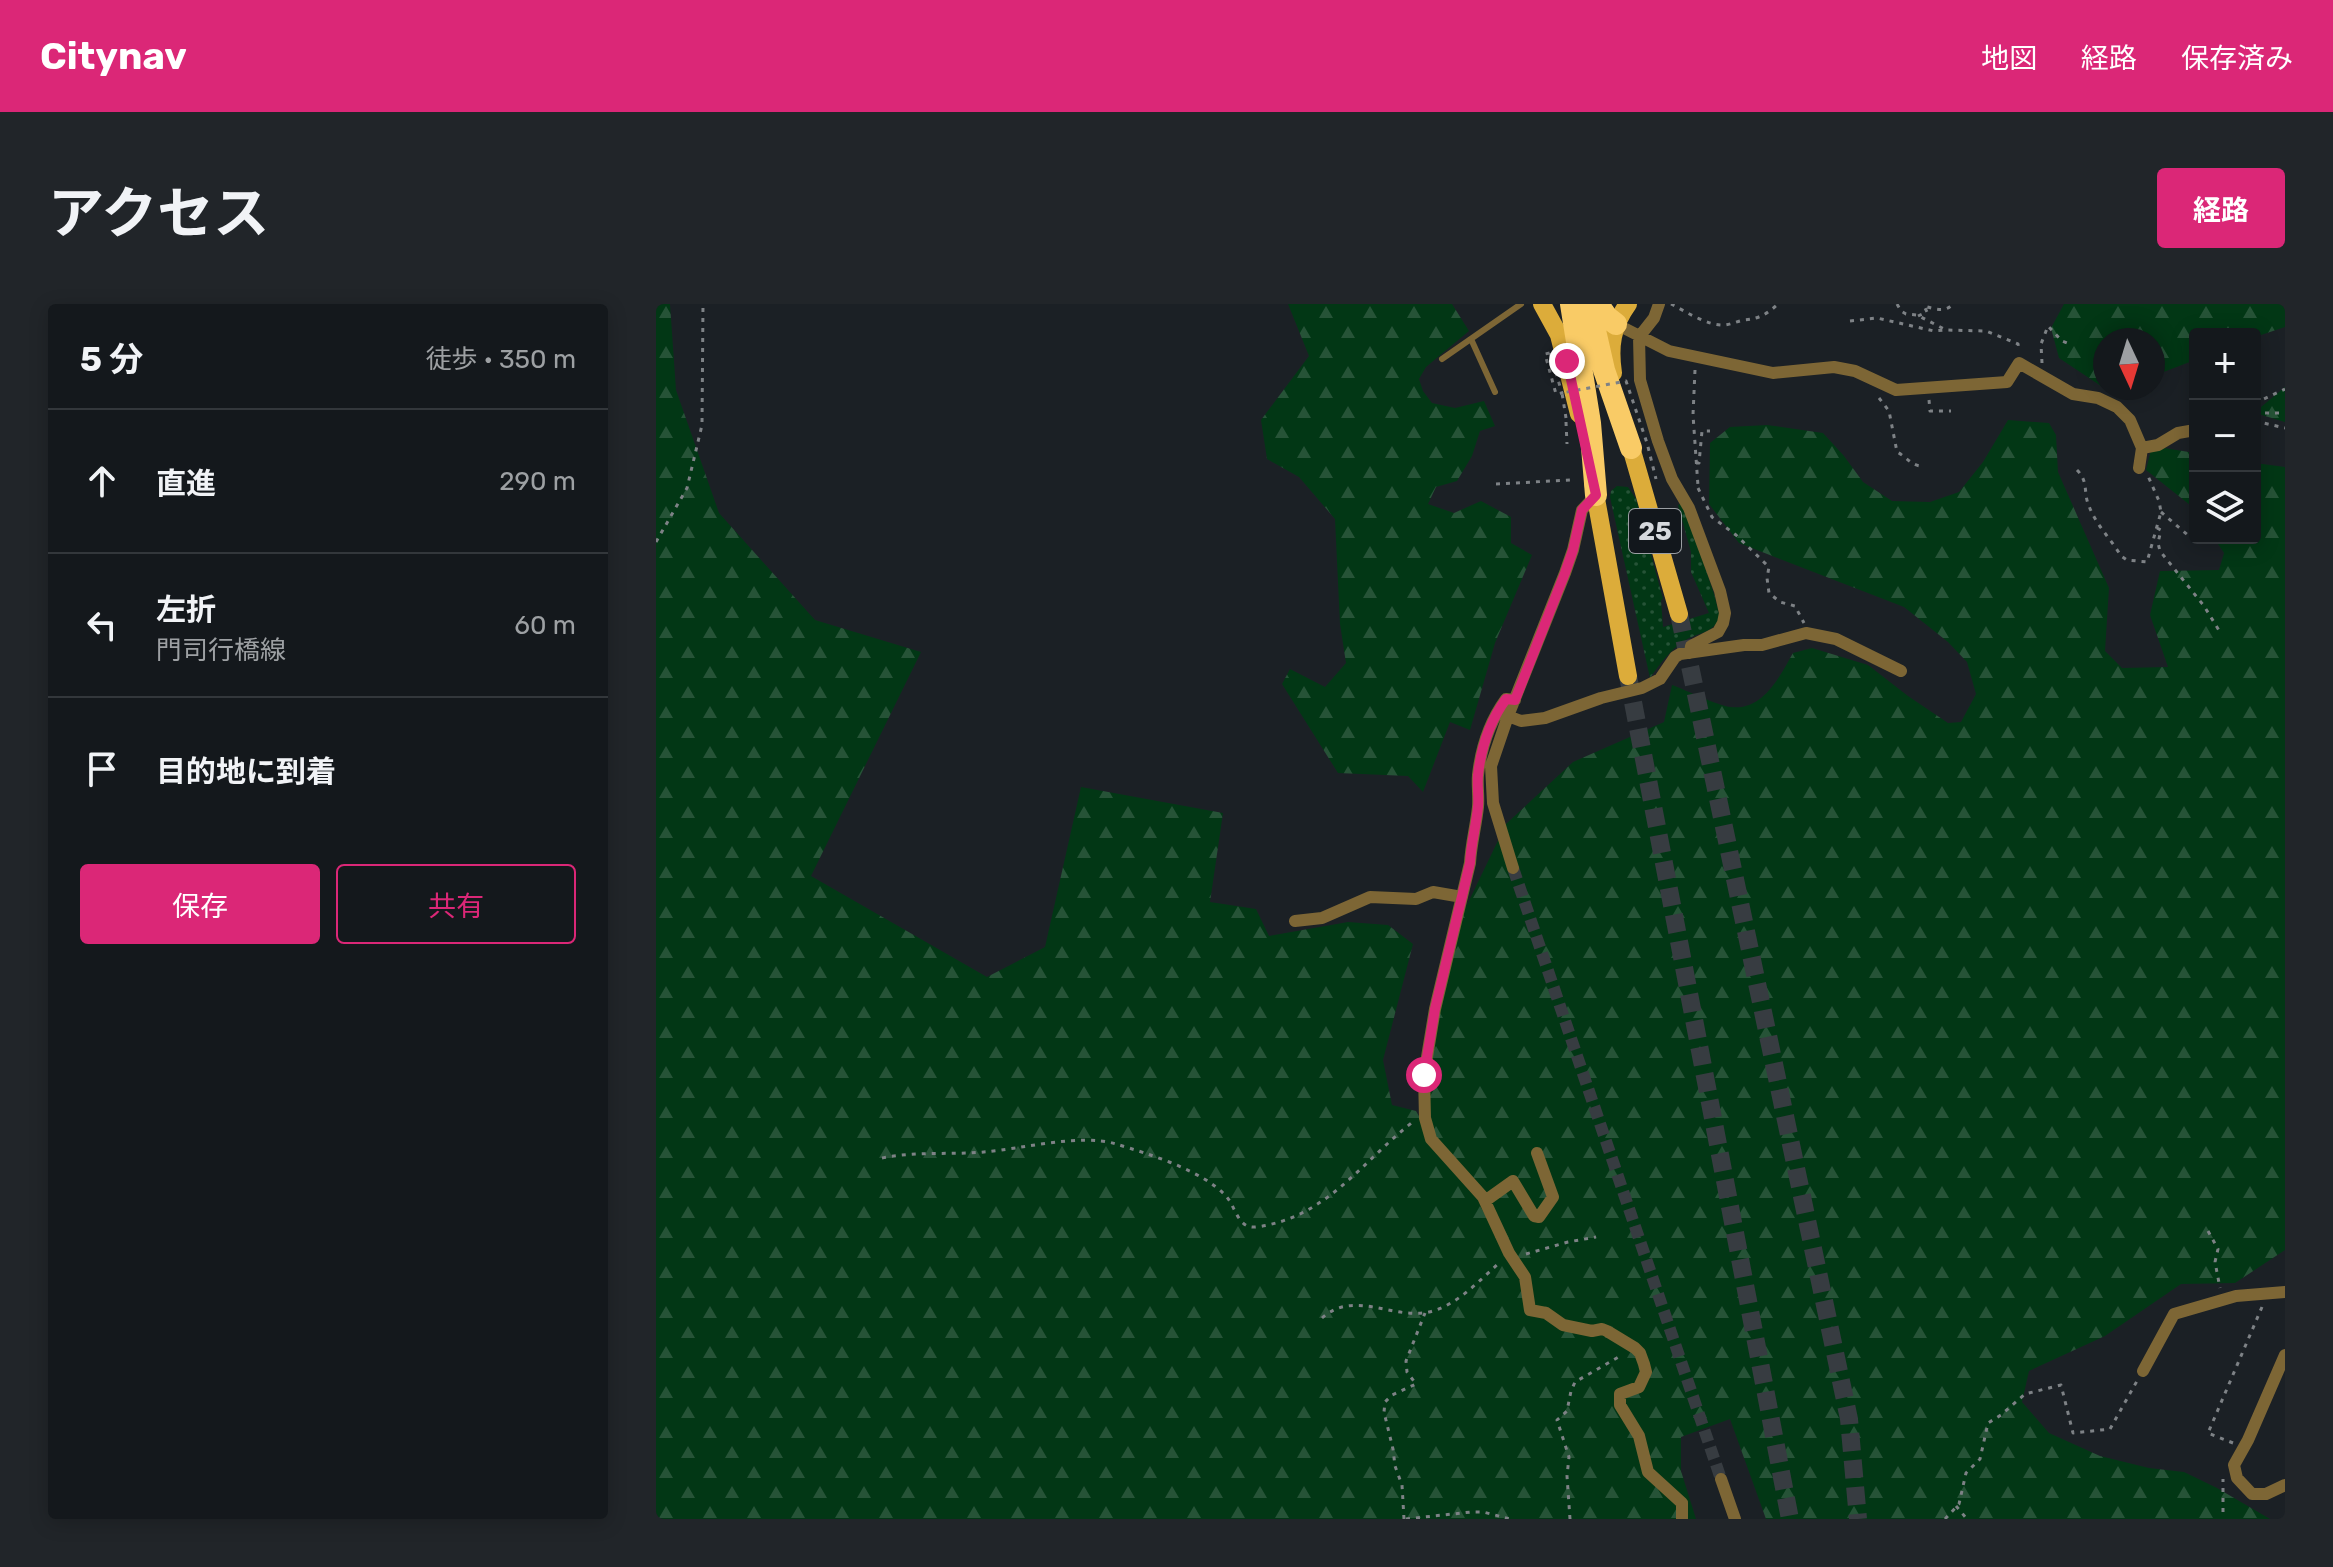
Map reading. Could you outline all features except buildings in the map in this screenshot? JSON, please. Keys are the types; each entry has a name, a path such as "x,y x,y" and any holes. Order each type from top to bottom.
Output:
{"highway":[{"path":"1571,304 1590,423 1596,495"},
{"path":"1589,304 1604,370 1631,448"},
{"path":"1598,304 1616,324"}],"main road":[{"name":"25","path":"1542,304 1567,361 1596,495 1628,676"},
{"name":"25","path":"1628,304 1611,337 1612,364 1631,448 1679,614"}],"street":[{"path":"1659,304 1654,318 1639,337 1640,380 1681,505 1720,591 1725,613 1718,632 1691,646 1690,653"},
{"path":"1616,324 1669,351 1773,373 1834,367 1855,371 1896,390 2007,382 2019,392"},
{"path":"2007,382 2019,363 2073,394 2098,398 2117,407 2130,420 2142,448 2140,465"},
{"path":"2142,448 2158,445 2178,433 2189,431"},
{"path":"1513,868 1497,821 1490,783 1491,766 1569,562 1582,510 1596,495"},
{"path":"1508,716 1521,721 1545,718 1601,698 1642,688 1660,679 1680,654 1762,645 1806,633 1836,639 1901,671"},
{"path":"1515,700 1506,699 1498,710 1481,755 1470,863 1435,1009 1424,1075 1425,1118 1431,1139 1485,1201 1509,1253 1525,1277 1530,1310 1546,1313 1563,1325 1592,1331 1602,1329 1640,1353 1646,1372 1639,1387 1620,1394 1620,1405 1639,1436 1648,1472 1682,1503 1682,1519"},
{"path":"1295,921 1322,918 1370,897 1416,899 1433,892 1462,897"},
{"path":"1485,1201 1513,1181 1534,1216 1539,1217 1553,1197 1537,1153"},
{"path":"2143,1371 2174,1314 2222,1300 2285,1292"},
{"path":"2285,1355 2234,1470 2252,1494 2266,1494 2285,1485"},
{"path":"1721,1479 1735,1519"}],"lane":[{"path":"1442,359 1521,304"},
{"path":"1471,339 1495,392"}],"path":[{"path":"656,542 687,488 702,425 703,304"},
{"path":"1671,304 1719,325 1751,321 1778,304"},
{"path":"1897,304 1901,311 1946,330 1981,330 2018,344 2019,363"},
{"path":"1918,316 1927,312 1924,306 1943,310 1953,304"},
{"path":"1850,321 1877,318 1934,331 1946,330"},
{"path":"2059,386 2061,384 2043,370 2041,344 2048,326 2067,343"},
{"path":"1695,358 1693,415 1698,488 1712,517 1769,567 1769,593 1780,602 1795,606 1806,633"},
{"path":"1567,444 1562,393 1626,381 1656,479"},
{"path":"1928,388 1930,411 1951,411"},
{"path":"2261,400 2285,389"},
{"path":"1874,394 1889,411 1897,452 1914,465 1924,466"},
{"path":"2261,413 2285,413"},
{"path":"2261,422 2285,428"},
{"path":"1696,463 1699,463 1702,431 1710,431"},
{"path":"2077,470 2085,479 2086,501 2095,519 2121,556 2127,560 2147,562 2161,512 2159,501 2140,465"},
{"path":"1496,484 1570,480"},
{"path":"1679,554 1681,505 1698,488"},
{"path":"2161,512 2189,536"},
{"path":"2157,528 2161,530 2160,551 2204,606 2220,632"},
{"path":"882,1158 934,1152 1004,1150 1046,1142 1104,1141 1197,1176 1225,1195 1242,1223 1253,1228 1295,1217 1316,1207 1405,1128 1425,1118"},
{"path":"2208,1231 2218,1249 2215,1265 2222,1300"},
{"path":"1322,1318 1338,1307 1350,1305 1425,1313 1457,1299 1509,1253 1528,1255 1596,1237"},
{"path":"2244,1448 2208,1433 2269,1293"},
{"path":"1425,1313 1406,1361 1407,1372 1416,1384 1392,1395 1385,1402 1384,1412 1402,1485 1405,1519 1471,1512 1510,1519"},
{"path":"1570,1519 1569,1457 1557,1420 1567,1411 1575,1382 1634,1348"},
{"path":"1945,1519 1962,1495 1965,1476 1980,1459 1988,1423 2022,1396 2061,1385 2073,1433 2110,1429 2143,1371"},
{"path":"1956,1506 1967,1519"}],"green space":[{"path":"656,304 670,304 676,390 719,513 815,620 921,652 811,876 987,977 1045,947 1081,787 1223,813 1210,902 1256,909 1269,936 1348,922 1388,925 1413,944 1383,1060 1392,1105 1416,1111 1424,1125 1422,1062 1452,936 1506,824 1573,762 1664,722 1672,685 1718,704 1742,707 1761,698 1769,690 1793,653 1812,648 1868,665 1948,723 1961,722 1976,694 1967,662 1948,642 1904,607 1739,543 1709,504 1710,443 1730,427 1767,425 1823,433 1863,482 1892,501 1930,502 1959,492 1983,462 2008,420 2049,423 2056,435 2058,472 2109,588 2105,651 2122,668 2168,667 2150,615 2160,571 2219,570 2224,553 2218,544 2261,544 2261,464 2285,467 2285,1250 2235,1283 2181,1284 2105,1336 2029,1371 2022,1402 2049,1433 2100,1456 2149,1468 2184,1472 2270,1519 1766,1519 1730,1419 1681,1437 1681,1471 1696,1519 656,1519"},
{"path":"1288,304 1452,304 1469,331 1426,367 1419,379 1423,391 1432,403 1455,408 1484,401 1495,426 1480,431 1472,456 1457,481 1436,487 1428,504 1454,513 1481,501 1511,517 1511,543 1532,555 1495,643 1470,730 1450,722 1423,792 1408,776 1338,773 1282,684 1290,669 1325,687 1346,663 1340,624 1335,519 1299,477 1267,459 1261,420 1309,356"},
{"path":"2064,304 2285,304 2285,327 2261,335 2261,328 2189,328 2189,362 2165,371 2165,328 2093,328 2093,381 2059,358 2051,328"},
{"path":"2285,387 2285,422 2261,415 2261,407"},
{"path":"2152,446 2189,452 2189,504 2146,470"},
{"path":"1617,486 1628,487 1636,499 1663,599 1663,627 1709,613 1691,572 1691,552 1678,505 1681,504 1686,511 1720,617 1709,630 1689,638 1674,649 1650,678 1610,497"}],"tunnel":[{"path":"1679,614 1849,1419 1858,1519"},
{"path":"1628,676 1790,1519"},
{"path":"1513,868 1721,1479"}],"route":[{"path":"1424,1075 1435,1009 1470,863 1481,755 1498,710 1506,699 1515,700 1565,573 1582,510 1596,495 1567,361"}]}
